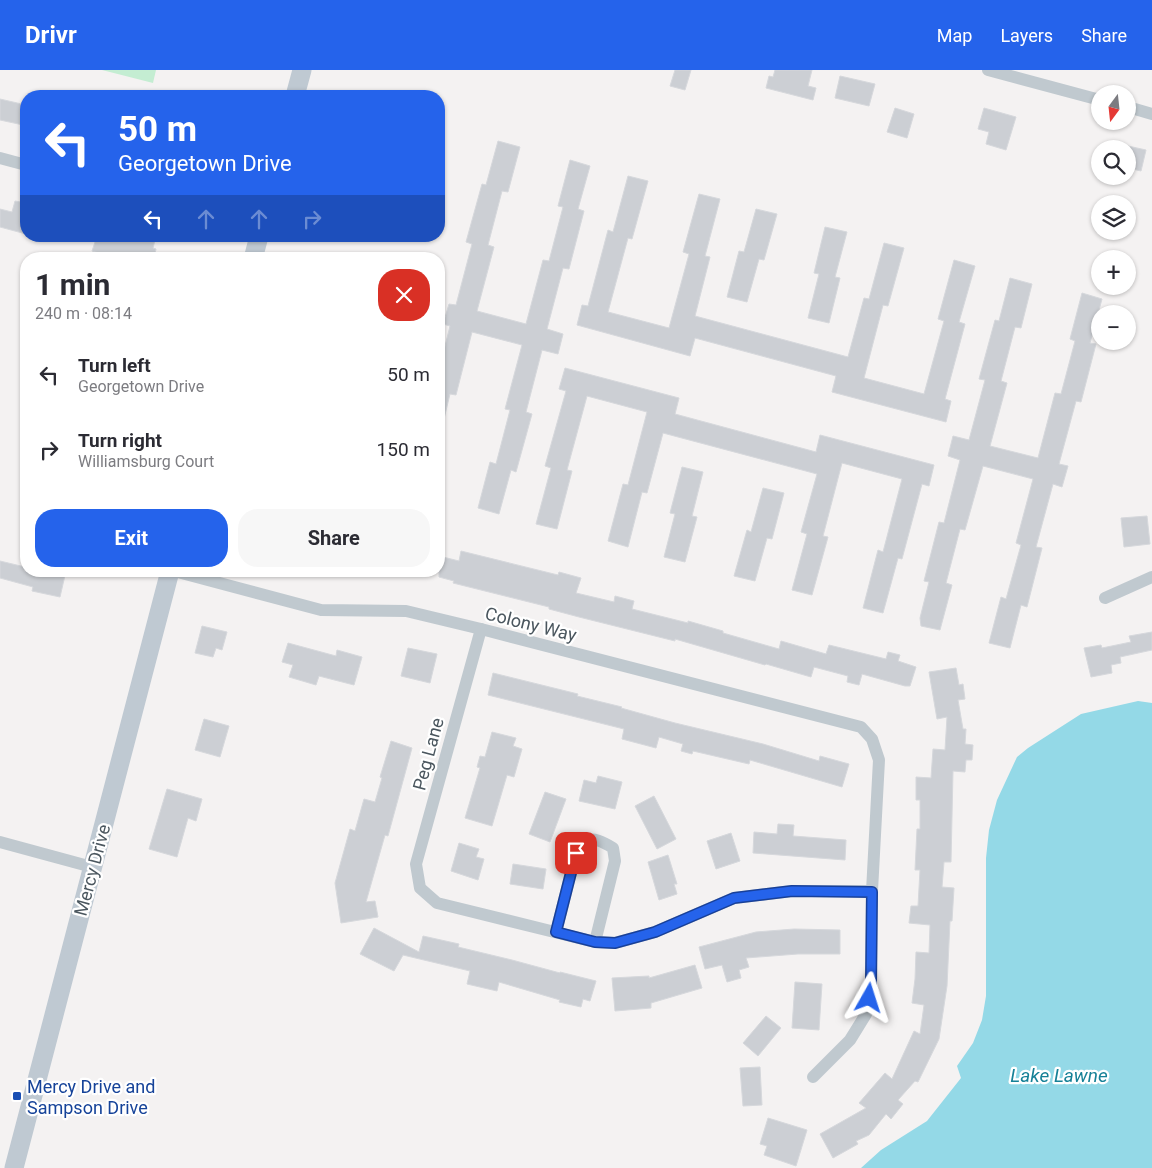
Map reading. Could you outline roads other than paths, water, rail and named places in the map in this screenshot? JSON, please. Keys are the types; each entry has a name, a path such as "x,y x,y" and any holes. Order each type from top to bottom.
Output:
{"street":[{"path":"297,90 302,70"},
{"path":"988,70 1091,98"},
{"path":"1136,109 1152,114"},
{"path":"0,158 20,163"},
{"name":"Mercy Drive","path":"14,1168 168,577"},
{"name":"Colony Way","path":"196,577 320,610 406,611 861,727 872,739 879,760 872,892"},
{"path":"1105,598 1152,577"},
{"name":"Peg Lane","path":"481,629 416,864 420,888 437,904 556,932"},
{"path":"595,942 615,861 613,848 602,841 591,839 583,842 576,853 556,932 595,942 615,943 655,932 734,898 792,891 872,892 871,983 866,1014 850,1040 813,1077"},
{"path":"0,842 92,866"}],"water":[{"name":"Lake Lawne","path":"1138,701 1152,703 1152,1168 861,1168 881,1150 927,1121 961,1078 957,1066 973,1043 982,1020 986,996 986,858 989,830 997,800 1017,757 1081,714"}],"place":[{"name":"Mercy Drive and Sampson Drive","path":"17,1096"}]}
